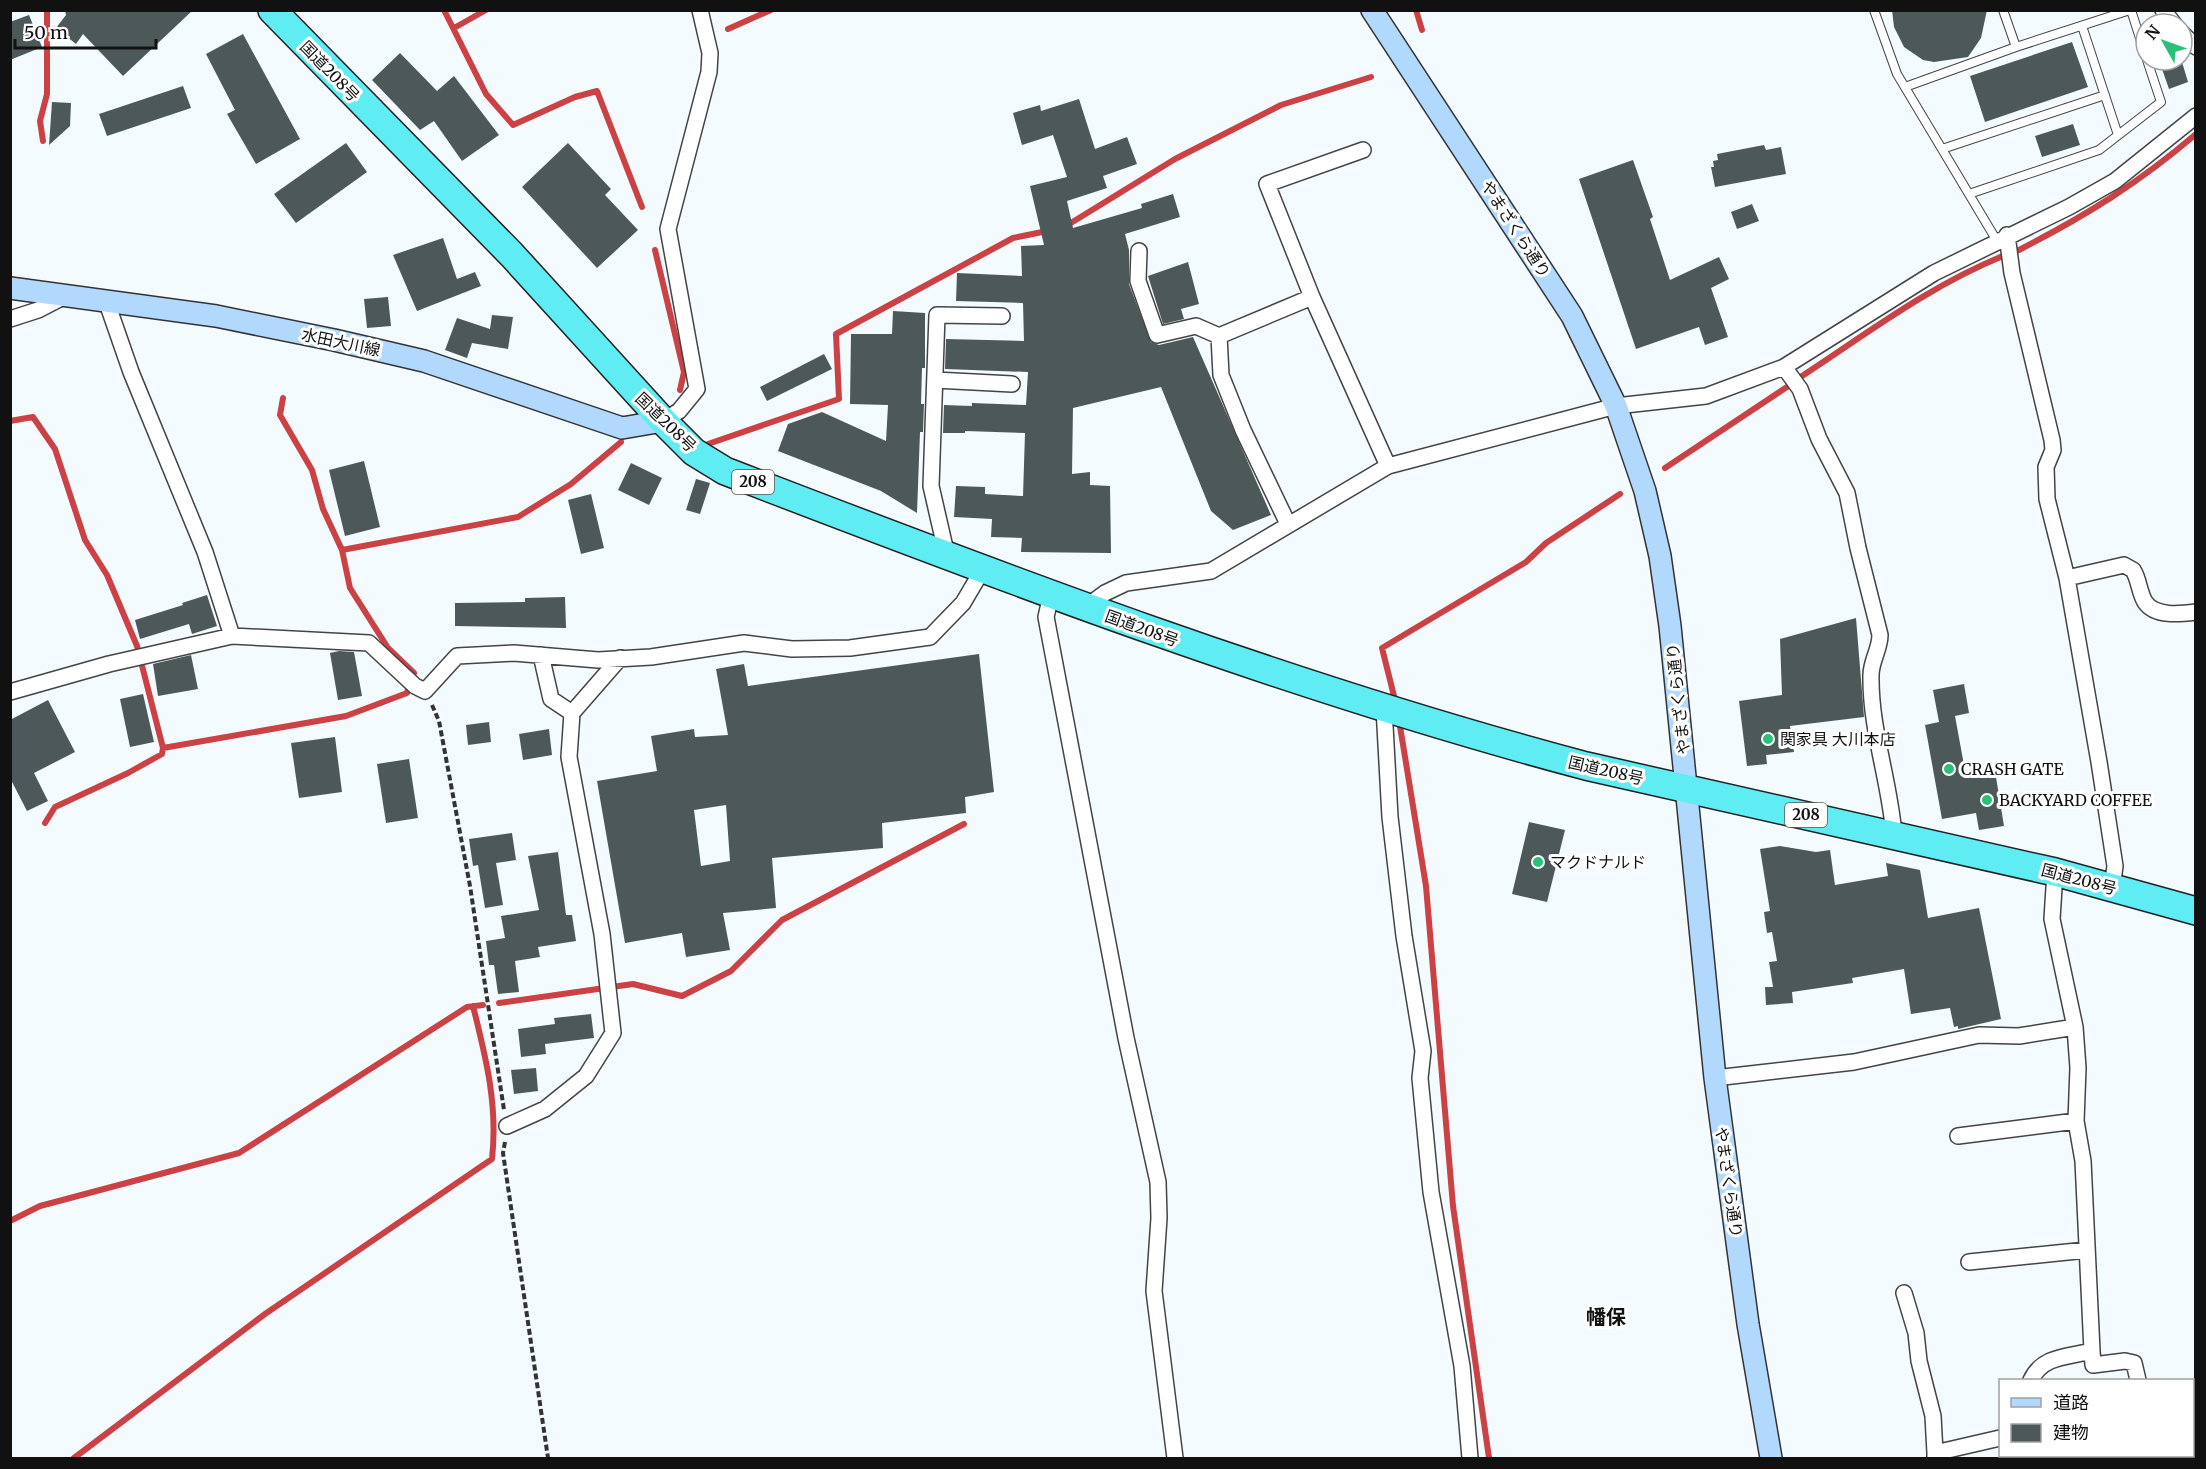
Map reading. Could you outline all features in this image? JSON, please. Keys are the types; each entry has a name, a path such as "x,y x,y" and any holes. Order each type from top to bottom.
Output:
{"highway":[{"name":"国道208号","path":"272,10 512,255 663,421 694,452 725,471 1183,643 1397,712 1586,766 2055,872 2196,911"}],"street":[{"path":"663,421 679,411 697,389 668,229 709,72 710,53 700,10"},
{"name":"やまざくら通り","path":"1372,10 1572,316 1616,406 1645,491 1660,556 1688,789 1715,1078 1748,1324 1771,1458"},
{"path":"1086,607 1105,593 1125,583 1211,571 1388,466 1616,406 1706,396 1784,367 1934,273 2069,207 2115,181 2196,116"},
{"path":"1363,150 1267,184 1312,297 1388,466"},
{"path":"2002,238 2052,440 2053,450 2046,467 2048,499 2067,579 2115,866 2112,888"},
{"path":"1139,251 1138,281 1157,335 1196,326 1219,336 1312,297"},
{"name":"水田大川線","path":"10,288 216,316 424,361 622,428 663,421"},
{"path":"10,319 38,310 65,296"},
{"path":"107,303 131,372 205,552 232,636"},
{"path":"947,556 931,486 937,315 1002,316"},
{"path":"1219,336 1221,375 1243,430 1288,524"},
{"path":"1784,367 1800,389 1819,439 1846,493 1881,635 1872,667 1873,703 1892,807 1893,835"},
{"path":"935,380 1012,384"},
{"path":"2067,579 2124,565 2133,570 2144,601 2151,608 2166,613 2196,612"},
{"path":"10,692 109,664 232,636 369,643 415,686 425,691 457,656 514,653 598,660 744,643 792,649 850,648 930,637 963,603 982,569"},
{"path":"1052,595 1046,617 1126,1038 1158,1182 1159,1218 1154,1292 1175,1458"},
{"path":"542,655 551,699 572,713"},
{"path":"507,1126 544,1109 586,1076 614,1033 602,934 569,757 572,713 620,658"},
{"path":"1397,712 1390,817 1404,936 1423,1051 1420,1078 1431,1192 1462,1366 1470,1458"},
{"path":"2055,872 2052,919 2075,1027 2078,1068 2076,1121 2083,1161 2093,1365 2125,1361 2134,1363 2138,1379"},
{"path":"1715,1078 1854,1062 1980,1035 2019,1036 2075,1027"},
{"path":"1958,1136 2076,1121"},
{"path":"1969,1262 2087,1250"},
{"path":"1904,1293 1916,1334 1919,1361 1933,1416 1935,1456 1999,1439"},
{"path":"2031,1379 2037,1367 2045,1362 2092,1351"}],"lane":[{"path":"1874,10 1897,74 1969,194 2002,238"},
{"path":"2003,10 2016,47"},
{"path":"1905,87 2016,47 2130,10"},
{"path":"2082,26 2118,135"},
{"path":"1969,194 2099,150 2161,102 2151,72"},
{"path":"1942,149 2105,95"}],"path":[{"path":"425,691 439,721 466,862 507,1126 503,1153 548,1458"}],"building":[{"path":"65,10 193,10 123,76 83,34 76,44 56,28 66,15"},
{"path":"1892,10 1987,10 1981,38 1968,57 1934,62 1923,60 1904,47 1894,27"},
{"path":"29,15 42,47 10,60 10,22"},
{"path":"243,34 300,139 256,164 227,114 235,110 206,54"},
{"path":"2072,42 2088,87 1985,122 1970,76"},
{"path":"400,53 437,91 454,76 499,135 462,161 434,121 420,130 372,80"},
{"path":"2163,72 2185,72 2188,82 2169,89"},
{"path":"183,86 191,108 107,136 99,114"},
{"path":"1079,99 1095,149 1127,137 1137,164 1103,176 1107,188 1067,201 1073,228 1142,208 1141,204 1173,194 1180,217 1125,234 1129,250 1129,284 1151,342 1159,345 1193,337 1271,515 1233,530 1211,511 1161,387 1073,408 1072,474 1090,472 1090,485 1110,486 1111,553 1021,552 1022,538 991,537 992,519 954,517 956,486 985,487 985,494 1023,496 1025,433 965,431 965,433 943,433 944,405 972,406 972,403 1026,405 1028,372 945,369 946,339 1024,341 1023,303 956,301 957,273 1022,276 1021,246 1044,245 1030,186 1067,177 1053,135 1022,145 1013,113 1040,105 1041,111"},
{"path":"52,102 71,103 70,126 49,145"},
{"path":"2073,124 2080,145 2042,157 2035,136"},
{"path":"346,143 367,172 296,223 274,194"},
{"path":"568,143 611,189 605,195 638,230 597,268 522,187"},
{"path":"1764,145 1766,150 1781,147 1786,174 1715,187 1711,167 1714,167 1713,161 1718,160 1717,154"},
{"path":"1633,160 1653,217 1650,219 1670,280 1719,257 1729,279 1711,288 1728,337 1705,345 1699,327 1636,349 1579,179"},
{"path":"1752,204 1759,221 1737,229 1731,212"},
{"path":"443,238 457,279 475,272 481,286 417,311 393,255"},
{"path":"1188,262 1199,304 1181,309 1184,319 1163,324 1148,276"},
{"path":"388,297 391,326 367,328 364,299"},
{"path":"893,311 925,313 925,368 922,368 921,404 924,404 923,432 920,432 917,513 881,491 778,451 788,424 822,412 886,441 888,405 850,404 851,334 892,334"},
{"path":"492,315 513,317 508,349 472,343 467,358 445,350 457,318 490,329"},
{"path":"824,354 832,369 767,401 760,387"},
{"path":"364,461 380,527 345,536 329,470"},
{"path":"631,463 662,478 649,505 618,490"},
{"path":"696,479 710,483 700,514 686,510"},
{"path":"591,494 604,548 581,554 568,500"},
{"path":"207,595 217,626 192,634 189,624 140,639 135,620"},
{"path":"565,597 566,628 455,626 455,603 525,602 525,598"},
{"path":"1856,618 1864,717 1790,726 1794,752 1766,755 1767,764 1747,766 1739,701 1782,695 1780,639"},
{"path":"354,652 362,696 338,700 330,653"},
{"path":"979,654 994,792 965,797 966,813 882,823 883,848 772,858 776,908 723,913 730,950 686,957 682,933 625,943 597,781 657,771 651,736 694,729 695,737 728,735 716,669 744,664 748,686","holes":["726,805 730,861 701,866 694,810"]},
{"path":"191,655 198,689 158,696 153,664"},
{"name":"CRASH GATE","path":"1964,684 1969,713 1955,716 1966,776 1995,771 2004,826 1979,830 1976,813 1942,819 1925,725 1939,722 1933,690"},
{"path":"143,694 154,742 130,747 120,699"},
{"path":"48,700 75,752 34,773 48,801 27,811 10,778 10,720"},
{"path":"489,722 491,742 468,745 466,725"},
{"path":"549,729 552,755 523,760 519,734"},
{"path":"335,737 342,792 299,798 291,743"},
{"path":"409,759 418,818 386,823 377,764"},
{"name":"マクドナルド","path":"1529,822 1565,830 1547,902 1512,894"},
{"path":"512,833 516,860 496,863 503,905 485,908 478,865 473,866 469,839"},
{"path":"1780,846 1816,852 1830,850 1835,885 1888,876 1886,863 1920,870 1928,918 1979,908 2001,1019 1958,1029 1958,1026 1954,1027 1950,1008 1911,1014 1904,969 1852,978 1853,983 1792,992 1793,1003 1766,1005 1765,987 1773,987 1769,962 1777,961 1772,932 1767,933 1764,912 1770,911 1760,849"},
{"path":"558,852 566,915 572,915 576,941 538,947 540,957 515,961 519,992 498,994 494,965 489,965 486,941 505,938 501,916 539,910 528,856"},
{"path":"591,1014 594,1038 545,1044 546,1054 521,1057 518,1029 555,1024 554,1018"},
{"path":"536,1068 538,1091 514,1094 511,1070"}],"waterway":[{"path":"43,141 40,121 47,94 47,10"},
{"path":"444,10 486,94 513,125 575,97 597,91 642,207"},
{"path":"454,28 486,10"},
{"path":"728,29 771,10"},
{"path":"1416,10 1422,30"},
{"path":"1066,226 1175,159 1281,105 1371,77"},
{"path":"2019,250 2111,198 2154,168 2196,134"},
{"path":"708,444 839,399 836,334 1013,238 1047,231"},
{"path":"655,250 684,372 680,390"},
{"path":"1799,378 1923,296 2003,256"},
{"path":"1665,468 1790,385"},
{"path":"283,398 280,415 312,470 323,509 342,550 350,588 388,648 414,673"},
{"path":"10,421 33,417 55,449 85,540 107,575 137,646 163,748 162,754 128,773 55,807 45,823"},
{"path":"342,550 518,517 571,484 621,442"},
{"path":"1396,704 1382,648 1526,562 1546,543 1620,494"},
{"path":"163,748 346,716 407,693 408,689"},
{"path":"1399,720 1426,886 1453,1206 1489,1458"},
{"path":"499,1003 633,984 682,996 731,971 782,920 964,824"},
{"path":"10,1221 40,1206 239,1153 467,1007 483,1005"},
{"path":"74,1458 265,1314 492,1159 492,1101 473,1006"}],"place":[{"name":"関家具 大川本店","path":"1768,739"},
{"name":"CRASH GATE","path":"1949,769"},
{"name":"BACKYARD COFFEE","path":"1987,800"},
{"name":"マクドナルド","path":"1538,862"}],"district":[{"name":"幡保","path":"1606,1317"}]}
